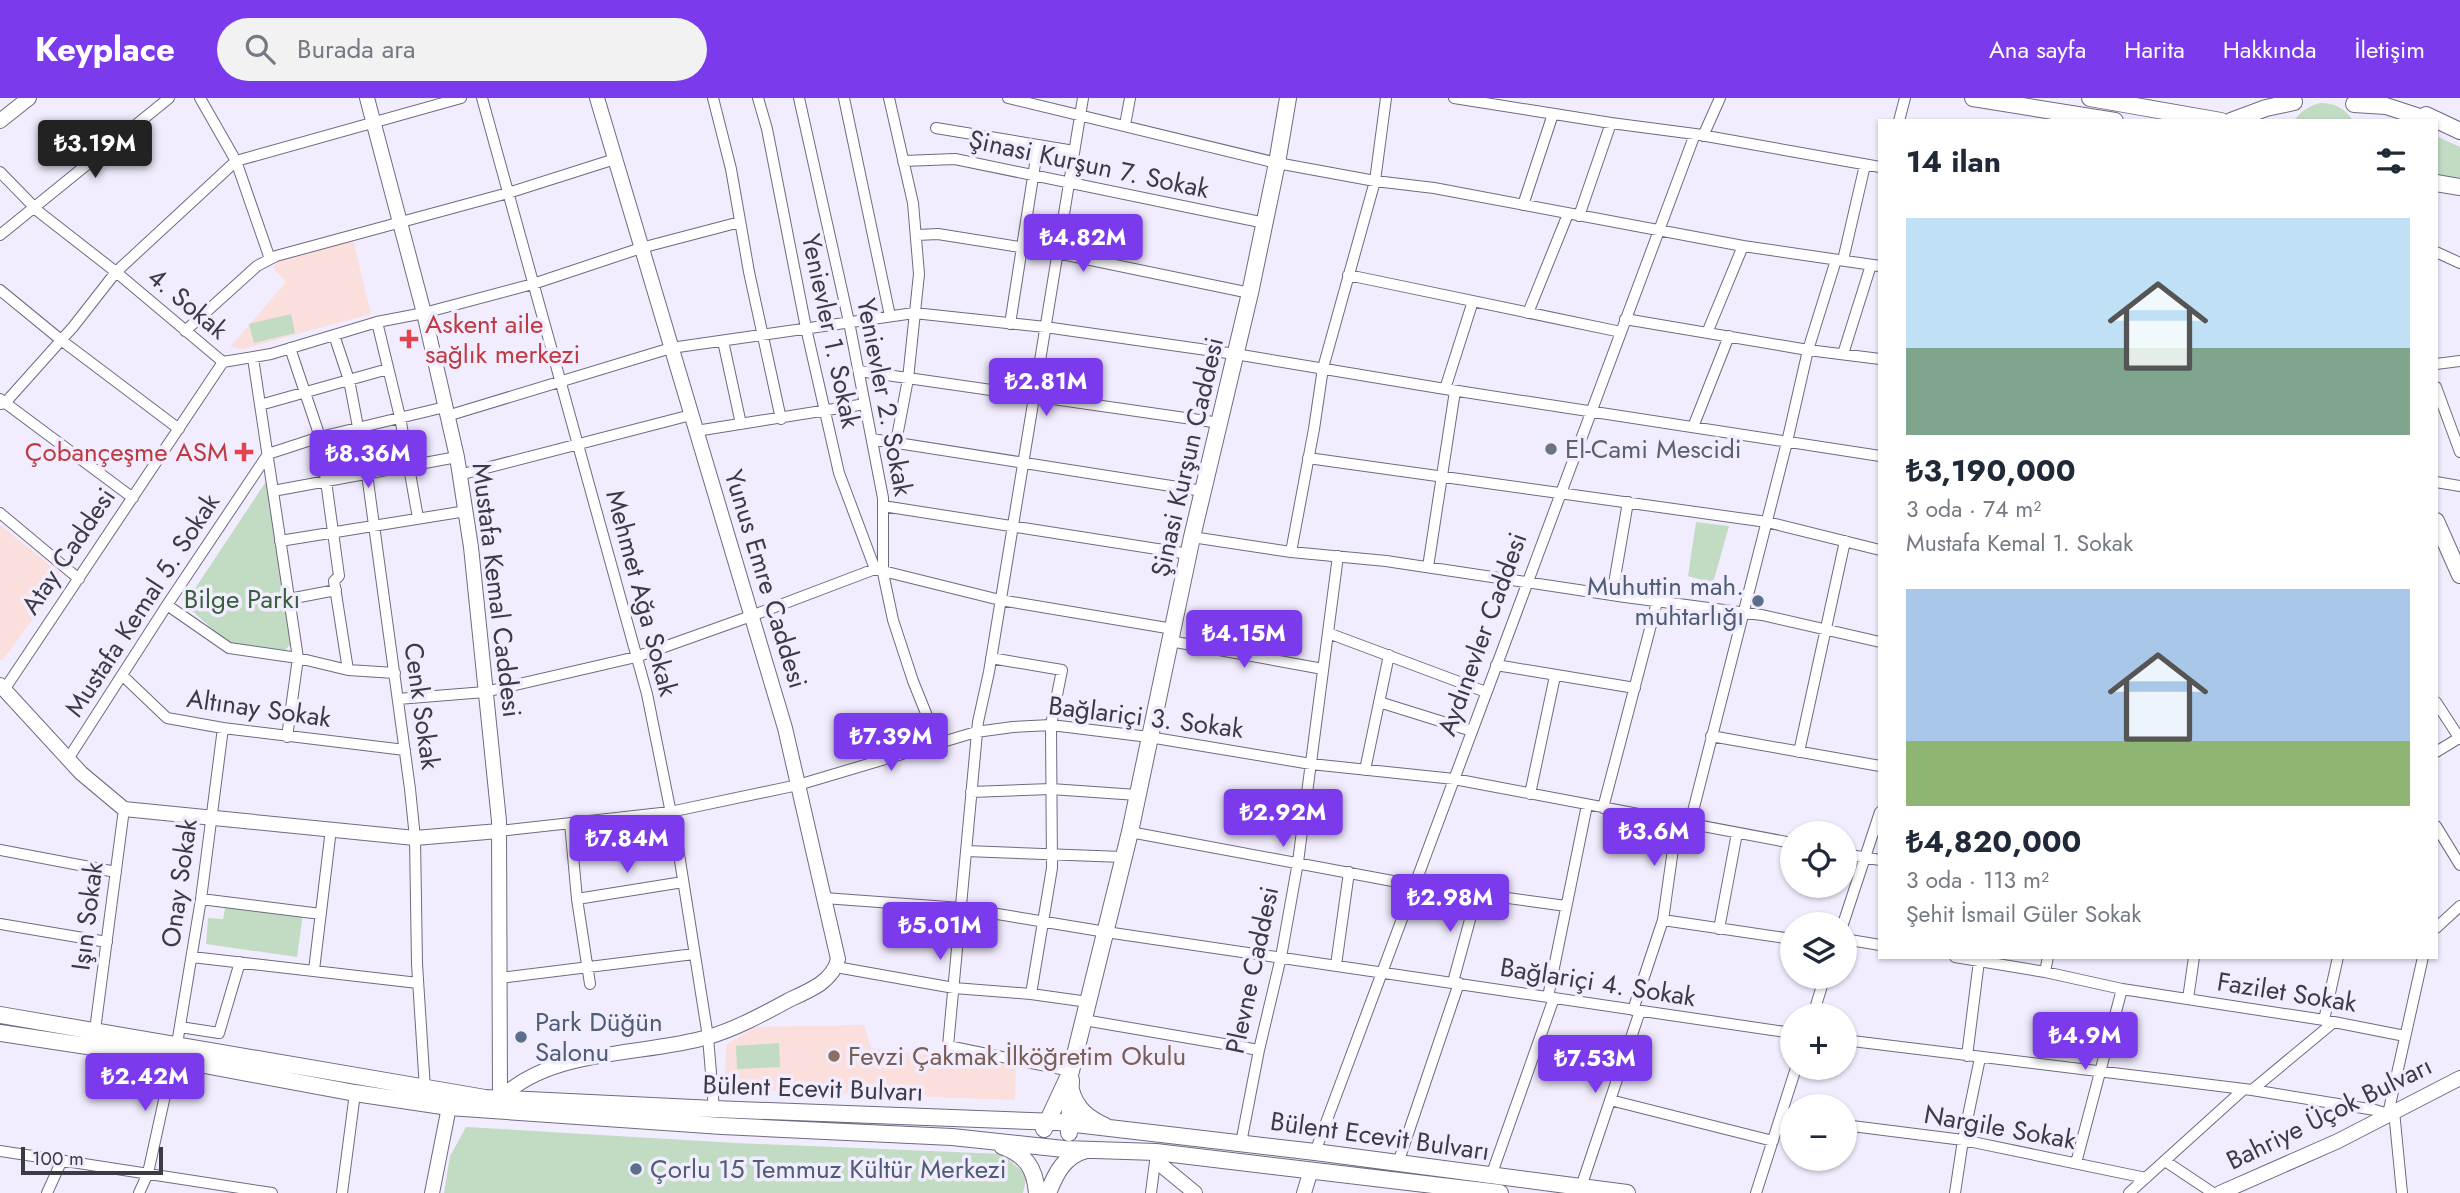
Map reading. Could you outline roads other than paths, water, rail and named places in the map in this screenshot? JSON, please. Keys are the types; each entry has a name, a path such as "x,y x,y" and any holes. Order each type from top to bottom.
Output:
{"main road":[{"name":"Şinasi Kurşun Caddesi","path":"1037,1193 1056,1135 1130,832 1203,491 1250,293 1288,98"},
{"path":"1973,98 2103,119"},
{"path":"2091,98 2174,107 2214,119"},
{"path":"2389,98 2432,119"},
{"path":"2236,119 2296,99"},
{"path":"2282,119 2296,99"},
{"path":"2349,100 2386,106 2426,119"},
{"path":"2349,100 2363,119"},
{"path":"2438,183 2460,187"},
{"path":"2438,530 2460,575"},
{"name":"Bülent Ecevit Bulvarı","path":"0,1015 95,1030 175,1052 355,1093 980,1139 1113,1130 1315,1152 1627,1193"},
{"name":"Bülent Ecevit Bulvarı","path":"0,1033 175,1052 424,1096"},
{"path":"1011,1121 1038,1112 1069,1082"},
{"path":"1069,1082 1074,1100 1086,1115 1113,1130"},
{"path":"424,1096 449,1107 495,1103"},
{"name":"Bülent Ecevit Bulvarı","path":"495,1103 1011,1121 1096,1149 1156,1152 1311,1170 1390,1185 1500,1193"},
{"name":"Şinasi Kurşun Caddesi","path":"1047,1193 1056,1135"},
{"path":"980,1139 1008,1148 1023,1157 1033,1171 1037,1193"},
{"path":"1047,1193 1065,1162 1078,1153 1096,1149"}],"street":[{"path":"0,121 29,98"},
{"path":"0,235 169,98"},
{"path":"200,98 236,161 270,259"},
{"name":"Mustafa Kemal Caddesi","path":"367,98 424,313 457,457 471,547 499,831 500,978 495,1103"},
{"path":"133,498 2,402 61,340 116,272 236,161 461,98"},
{"name":"Mehmet Ağa Sokak","path":"482,98 647,694 708,1037 714,1109"},
{"name":"Yunus Emre Caddesi","path":"597,98 785,728 838,959 836,967"},
{"path":"713,98 731,169 781,419"},
{"name":"Yenievler 1. Sokak","path":"758,98 767,128 806,328 839,473 879,571"},
{"name":"Yenievler 2. Sokak","path":"799,98 872,439 883,506 879,571 913,681 938,743"},
{"path":"844,98 890,316"},
{"path":"889,98 917,235 919,274 908,379 896,442"},
{"path":"1008,98 1277,163 1375,181 1434,188 1743,246 1875,265 1843,354"},
{"path":"1069,1082 948,1046 976,732 991,658 1083,98"},
{"path":"1125,125 1130,98"},
{"path":"1291,552 1323,368 1375,181 1386,98"},
{"path":"1454,98 1699,135 1878,167"},
{"name":"Aydınevler Caddesi","path":"1315,1152 1658,231 1699,135 1720,98"},
{"path":"1900,119 1905,98"},
{"path":"1523,205 1553,114"},
{"path":"1528,313 1574,215 1611,123"},
{"path":"936,128 1074,151"},
{"path":"1010,324 1038,145"},
{"path":"185,331 257,266 270,259 508,193 615,159"},
{"name":"Şinasi Kurşun 7. Sokak","path":"903,161 955,159 1265,223"},
{"path":"1690,823 1808,350 1840,260 1866,165"},
{"name":"4. Sokak","path":"0,172 35,208 223,362 253,358 377,322 424,313 533,284 641,248 740,222"},
{"path":"917,235 938,234 1057,253 1250,293"},
{"path":"1707,332 1743,246"},
{"path":"2438,253 2460,263"},
{"path":"1348,275 1620,332"},
{"path":"0,290 179,429"},
{"path":"1428,567 1442,476 1450,390 1473,301"},
{"path":"268,454 320,437 400,418 446,411 560,383 671,348 915,313 1045,327 1235,354 1878,456"},
{"path":"1625,319 1808,350 1878,359"},
{"path":"377,322 400,418 418,518"},
{"name":"Cenk Sokak","path":"334,335 349,380 367,474 405,750 415,838 424,1096"},
{"path":"1693,427 1729,336"},
{"path":"723,341 741,424"},
{"path":"290,348 320,437 339,576 334,581 348,670"},
{"path":"253,358 298,658 287,737"},
{"path":"2438,364 2460,361"},
{"name":"Atay Caddesi","path":"1,691 223,362"},
{"path":"260,405 388,369"},
{"path":"859,371 1220,423"},
{"path":"2438,392 2460,452"},
{"path":"696,431 865,404"},
{"path":"459,475 691,415"},
{"path":"872,439 1203,491"},
{"name":"Mustafa Kemal 5. Sokak","path":"68,759 268,454"},
{"path":"273,491 457,457"},
{"path":"1308,458 1767,522 1878,549"},
{"path":"2438,482 2460,486"},
{"path":"1612,595 1628,502"},
{"path":"883,506 1013,525 1191,545 1338,556 1428,567 1762,615 1878,642"},
{"path":"281,541 466,511"},
{"path":"0,513 79,579"},
{"path":"1799,752 1845,541"},
{"name":"Plevne Caddesi","path":"1241,1143 1281,957 1298,862 1338,556"},
{"path":"398,699 485,692 636,657 879,571 1000,600 1323,668"},
{"path":"289,599 336,590"},
{"path":"1604,808 1657,602"},
{"path":"167,605 229,648 298,658 348,670 395,673"},
{"path":"1328,633 1486,692"},
{"path":"1365,770 1389,655"},
{"path":"991,658 1062,670 1051,725 1052,868 1031,994"},
{"path":"1496,665 1635,688"},
{"name":"Altınay Sokak","path":"123,676 167,718 287,737 405,750"},
{"path":"1530,794 1555,676"},
{"path":"1,691 68,759 124,809 415,838 499,831"},
{"path":"1379,702 1472,731"},
{"path":"2438,705 2460,739 2438,751"},
{"name":"Bağlariçi 3. Sokak","path":"499,831 670,812 798,785 976,732 1051,725 1149,737 1311,764 1454,779 1780,841"},
{"name":"Onay Sokak","path":"139,1193 148,1173 180,1027 201,899 223,728"},
{"path":"1711,736 1878,766"},
{"path":"971,792 1051,789 1137,796"},
{"path":"1491,1176 1551,997 1587,804"},
{"name":"Işın Sokak","path":"95,1030 124,809"},
{"path":"1847,912 1878,818"},
{"path":"1581,1187 1610,1100 1663,920 1677,821"},
{"path":"570,824 577,899 590,984"},
{"path":"314,970 331,829"},
{"path":"2438,829 2460,865"},
{"path":"1130,832 1414,885 1566,906"},
{"path":"1719,929 1737,832"},
{"path":"0,850 116,873"},
{"path":"966,851 1123,856"},
{"path":"1857,857 1878,860"},
{"path":"1336,965 1349,872"},
{"path":"577,899 682,882"},
{"path":"1398,1163 1456,983 1477,894"},
{"name":"Bağlariçi 4. Sokak","path":"824,898 961,908 1106,932 1780,1031"},
{"path":"201,899 321,914"},
{"path":"2438,926 2460,906"},
{"path":"1663,920 1780,937"},
{"path":"0,923 107,942"},
{"path":"1857,941 1878,945"},
{"path":"500,978 694,954"},
{"path":"192,957 418,983"},
{"name":"Fazilet Sokak","path":"1967,959 2122,989 2329,1021 2405,1036"},
{"path":"2045,972 2048,959"},
{"path":"2188,999 2194,959"},
{"path":"2129,1193 2329,1021 2338,959"},
{"path":"2402,1193 2391,1113 2423,959"},
{"path":"1966,1056 1979,961"},
{"path":"180,1027 219,1033 240,962"},
{"path":"495,1103 513,1085 531,1076 583,1059 708,1037 769,1011 820,984 836,967 954,988 1088,1002"},
{"path":"2076,1164 2122,989"},
{"path":"1084,1020 1259,1050"},
{"path":"1857,1042 2248,1089 2391,1113"},
{"path":"1955,1193 1980,1058"},
{"name":"Bahriye Üçok Bulvarı","path":"2220,1193 2338,1140 2460,1078"},
{"path":"342,1193 355,1093"},
{"path":"1610,1100 1773,1141"},
{"path":"432,1193 449,1107"},
{"name":"Nargile Sokak","path":"1857,1127 1963,1140 2146,1178"},
{"path":"1756,1193 1773,1141 1780,1129"},
{"path":"0,1150 272,1193"},
{"path":"1151,1193 1156,1152"},
{"path":"1156,1152 1161,1165 1195,1193"},
{"path":"47,1193 62,1160"},
{"path":"2165,1161 2213,1193"},
{"path":"1304,1193 1311,1170"}],"place":[{"name":"Askent aile sağlık merkezi","path":"409,339"},
{"name":"El-Cami Mescidi","path":"1551,449"},
{"name":"Çobançeşme ASM","path":"244,452"},
{"name":"Muhuttin mah. muhtarlığı","path":"1758,601"},
{"name":"Park Düğün Salonu","path":"521,1037"},
{"name":"Fevzi Çakmak İlköğretim Okulu","path":"834,1056"},
{"name":"Çorlu 15 Temmuz Kültür Merkezi","path":"636,1169"}],"park label":[{"name":"Bilge Parkı","path":"242,599"}]}
